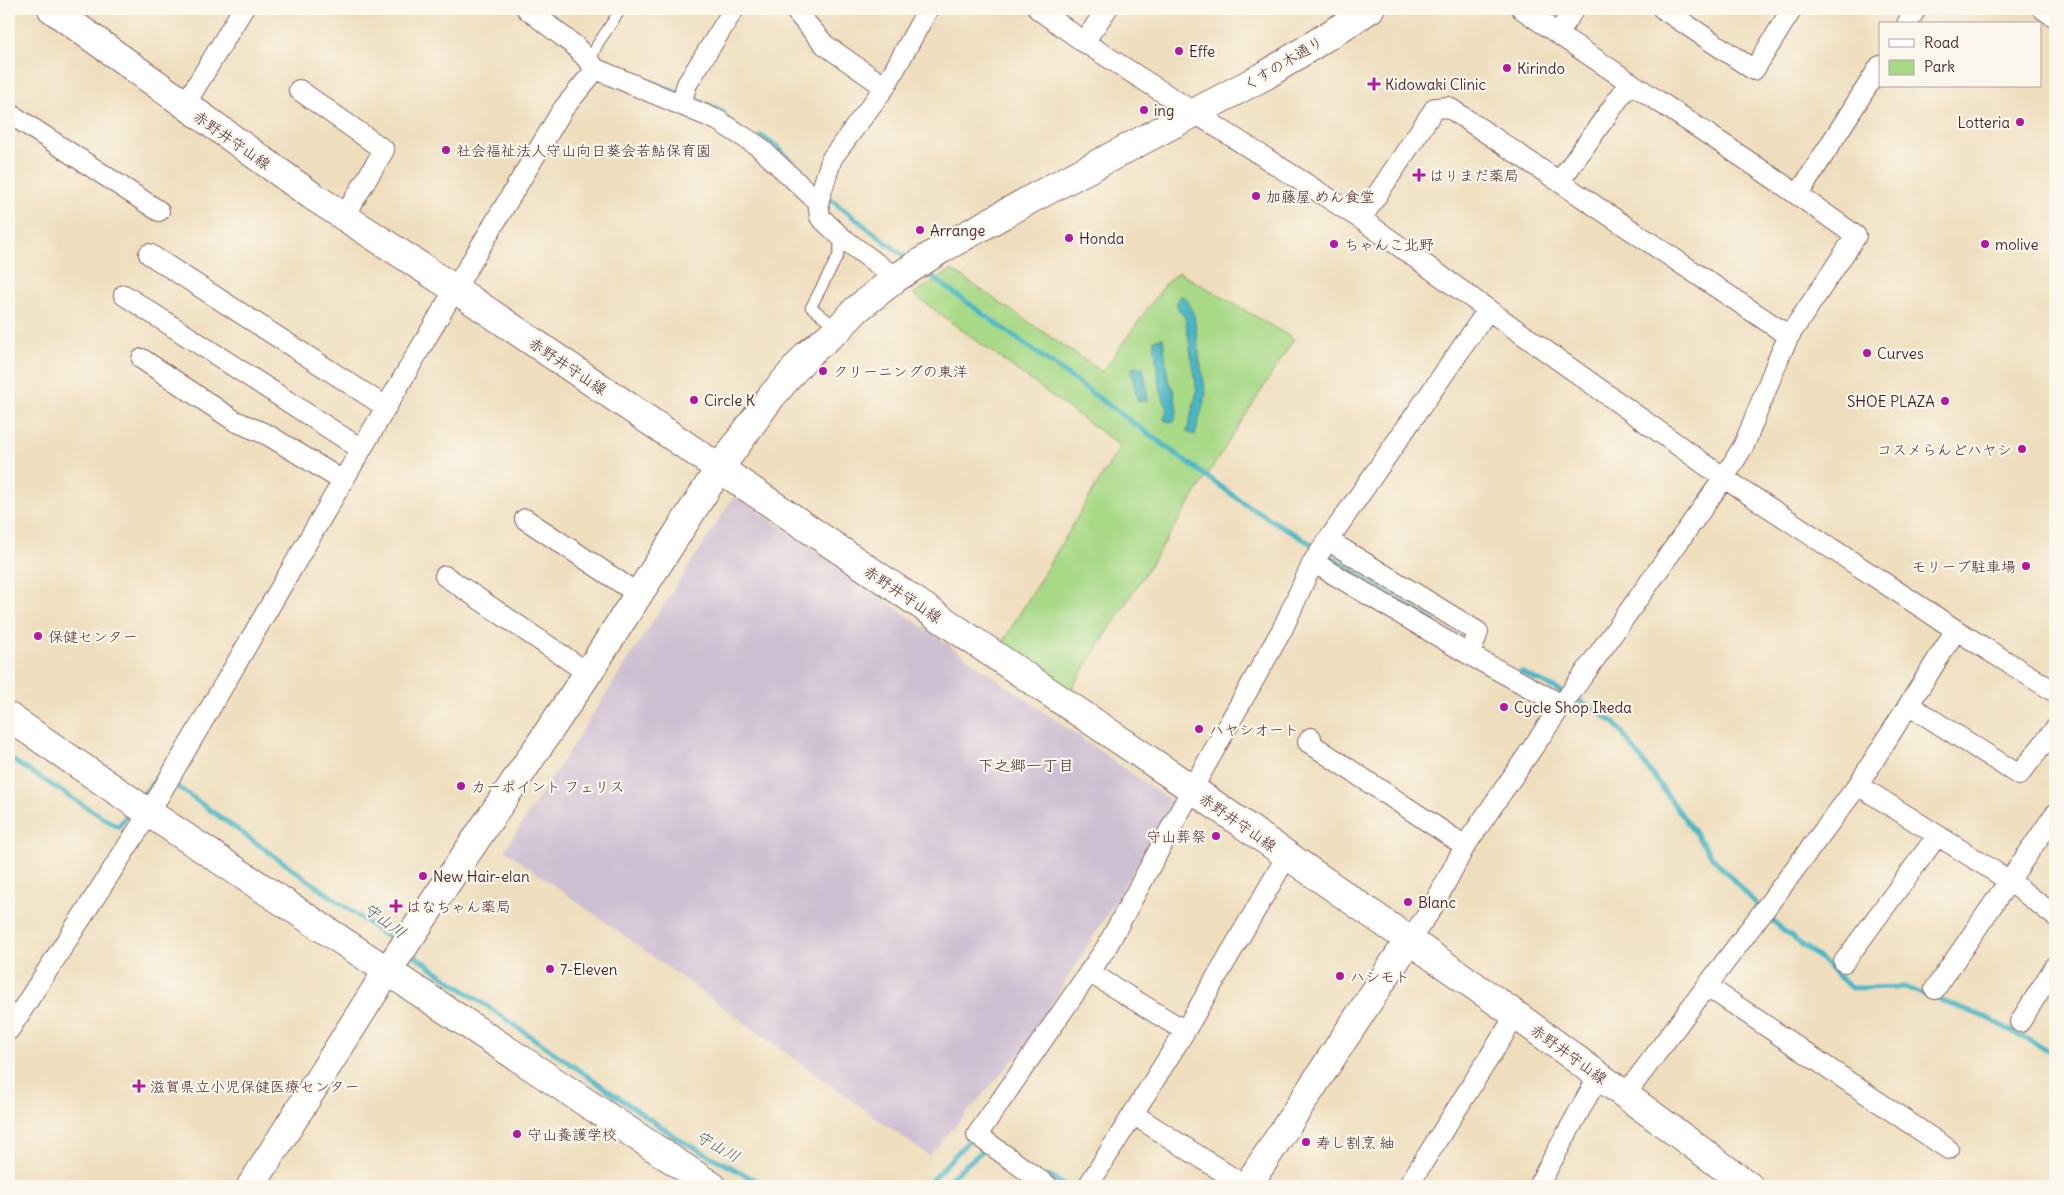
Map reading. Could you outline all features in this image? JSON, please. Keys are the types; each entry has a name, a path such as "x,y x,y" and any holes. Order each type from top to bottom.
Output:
{"street":[{"name":"赤野井守山線","path":"52,9 184,106 344,217 455,289 719,470 1192,789 1516,1015 1749,1186"},
{"path":"184,106 243,9"},
{"path":"527,9 594,59 683,96 716,120 758,146 820,196"},
{"path":"683,96 734,9"},
{"path":"794,9 825,45 885,87"},
{"path":"896,278 841,237 820,217 820,196 832,158 885,87 928,9"},
{"path":"1038,9 1084,42 1194,114 1361,219 1724,478 1956,630 2055,692"},
{"path":"1084,42 1107,9"},
{"name":"くすの木通り","path":"251,1186 388,970 588,673 719,470 786,379 808,354 838,329 857,309 896,278 940,250 1033,198 1266,75 1370,9"},
{"path":"1133,1114 1246,1186 1409,940 1431,910 1465,846 1562,705 1724,478 1744,445 1779,357 1790,336 1856,236 1798,195 1629,84 1522,9"},
{"path":"1558,34 1574,9"},
{"path":"1663,9 1754,70 1792,9"},
{"path":"1908,22 1916,9"},
{"path":"2043,9 2055,17"},
{"path":"9,1030 149,813 455,289 594,59"},
{"path":"1798,195 1879,68"},
{"path":"1560,181 1629,84"},
{"path":"300,90 384,150 344,217"},
{"path":"1361,219 1435,108 1448,107 1790,336"},
{"path":"9,113 159,211"},
{"path":"149,254 386,408"},
{"path":"124,295 361,450"},
{"path":"1048,1186 977,1135 1106,948 1192,789 1283,628 1313,562 1330,541 1348,510 1488,310"},
{"path":"142,359 235,421 268,435 343,481"},
{"path":"525,519 638,594"},
{"path":"1330,541 1478,632 1470,655"},
{"path":"1313,562 1404,614 1470,655 1562,705"},
{"path":"445,576 588,673"},
{"path":"1404,614 1415,594"},
{"path":"1625,1095 1858,785 1956,630"},
{"path":"1909,705 2019,775 2055,729"},
{"path":"9,716 149,813 712,1186"},
{"path":"1311,738 1308,742 1465,846"},
{"path":"1858,785 2008,880 2055,916"},
{"path":"1935,989 2055,814"},
{"path":"1844,962 1938,836"},
{"path":"1088,1186 1185,1031 1287,856"},
{"path":"2020,1022 2055,966"},
{"path":"1089,972 1185,1031"},
{"path":"1707,986 1948,1149"},
{"path":"1408,1186 1516,1015"},
{"path":"1538,1186 1599,1075"}],"lane":[{"path":"594,59 621,9"},
{"path":"838,329 811,307 838,256 841,237"}],"shaded area":[{"path":"735,495 1175,804 1025,1047 929,1156 505,850"}],"green space":[{"path":"952,270 1102,372 1166,283 1179,272 1294,339 1070,691 1001,645 1120,446 913,294"}],"water":[{"path":"1182,296 1186,298 1194,315 1206,393 1195,435 1187,432 1197,391 1185,317 1177,306 1178,298"},
{"path":"1163,338 1168,380 1173,388 1177,410 1174,422 1165,421 1164,418 1167,411 1159,384 1154,341"},
{"path":"1143,367 1148,399 1138,402 1131,370 1132,368"}],"waterway":[{"path":"543,9 568,29"},
{"path":"645,79 679,93"},
{"path":"689,97 724,113"},
{"path":"761,136 778,147 804,176"},
{"path":"825,195 909,260"},
{"path":"924,271 1245,504 1318,548"},
{"path":"1325,553 1434,622"},
{"path":"1521,672 1565,693"},
{"path":"1573,697 1615,723 1713,858 1761,909"},
{"name":"守山川","path":"9,758 118,827 131,810"},
{"name":"守山川","path":"141,798 160,773 165,777"},
{"name":"守山川","path":"171,782 396,943"},
{"path":"1767,915 1819,958 1851,988 1904,987 1987,1018 2055,1054"},
{"name":"守山川","path":"409,952 680,1140 766,1186"},
{"name":"守山川","path":"926,1186 974,1135"},
{"path":"941,1186 986,1148"},
{"name":"守山川","path":"1049,1176 1066,1186"}],"place":[{"name":"Effe","path":"1179,51"},
{"name":"Kirindo","path":"1507,68"},
{"name":"Kidowaki Clinic","path":"1374,84"},
{"name":"ing","path":"1144,110"},
{"name":"Lotteria","path":"2020,122"},
{"name":"社会福祉法人守山向日葵会若鮎保育園","path":"446,150"},
{"name":"はりまだ薬局","path":"1419,175"},
{"name":"加藤屋 めん食堂","path":"1256,196"},
{"name":"Arrange","path":"920,230"},
{"name":"Honda","path":"1069,238"},
{"name":"ちゃんこ北野","path":"1334,244"},
{"name":"molive","path":"1985,244"},
{"name":"Curves","path":"1867,353"},
{"name":"クリーニングの東洋","path":"823,371"},
{"name":"Circle K","path":"694,400"},
{"name":"SHOE PLAZA","path":"1945,401"},
{"name":"コスメらんどハヤシ","path":"2022,449"},
{"name":"モリーブ駐車場","path":"2026,566"},
{"name":"保健センター","path":"38,636"},
{"name":"Cycle Shop Ikeda","path":"1504,707"},
{"name":"ハヤシオート","path":"1199,729"},
{"name":"カーポイント フェリス","path":"461,786"},
{"name":"守山葬祭","path":"1216,836"},
{"name":"New Hair-elan","path":"423,876"},
{"name":"Blanc","path":"1408,902"},
{"name":"はなちゃん薬局","path":"396,906"},
{"name":"7-Eleven","path":"550,969"},
{"name":"ハシモト","path":"1340,976"},
{"name":"滋賀県立小児保健医療センター","path":"139,1086"},
{"name":"守山養護学校","path":"517,1134"},
{"name":"寿し割烹 紬","path":"1306,1142"}],"district":[{"name":"下之郷一丁目","path":"1026,765"}]}
